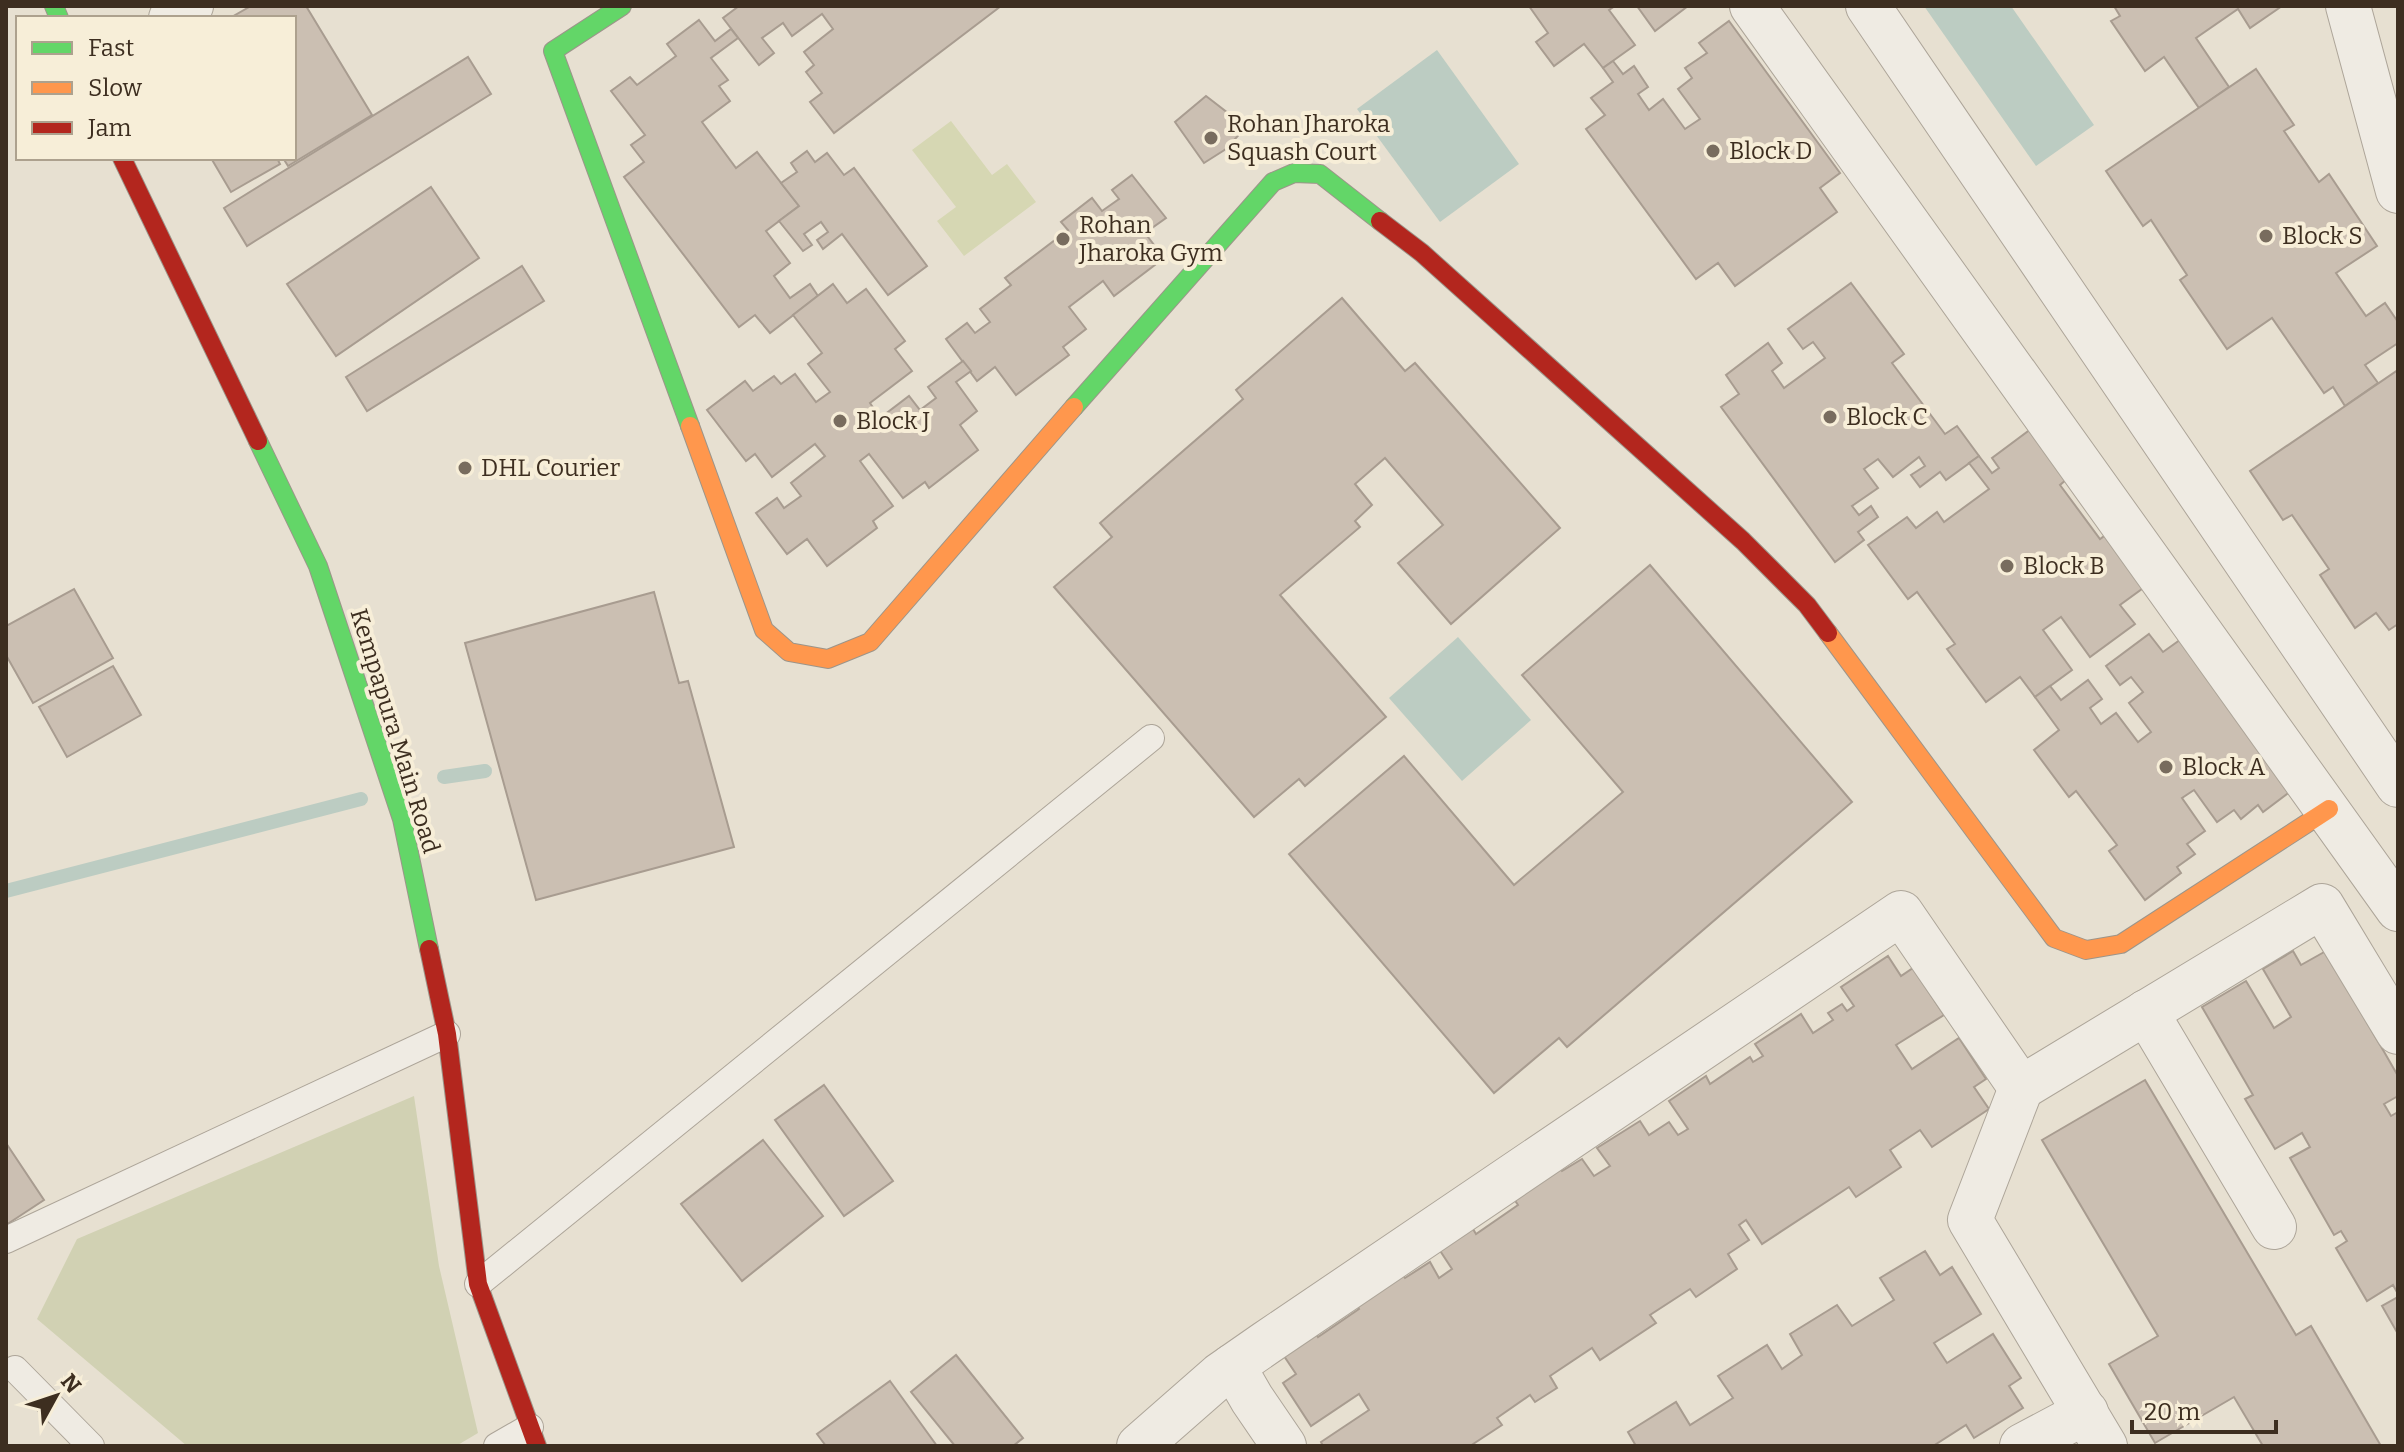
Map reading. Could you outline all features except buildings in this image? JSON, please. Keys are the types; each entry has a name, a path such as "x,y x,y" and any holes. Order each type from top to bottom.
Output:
{"street":[{"path":"622,6 553,51 764,630 789,652 828,659 870,642 1273,182 1294,173 1320,174 1434,264 1732,530 1807,605 2054,938 2086,950 2121,944 2329,809"},
{"path":"1752,6 2398,909"},
{"path":"1868,6 2398,785"},
{"path":"2348,6 2398,191"},
{"name":"Kempapura Main Road","path":"123,160 318,566 402,819 447,1034 478,1284 534,1436"},
{"path":"2022,1446 2095,1429 1970,1220 2021,1088 2322,906 2398,1032"},
{"path":"1139,1446 1233,1366 1901,913 2021,1088"},
{"path":"2146,1012 2274,1227"},
{"path":"1233,1366 1284,1446"}],"lane":[{"path":"478,1284 1151,738"},
{"path":"6,1240 447,1034"},
{"path":"15,1369 91,1446"},
{"path":"497,1446 534,1436"}],"green space":[{"path":"951,121 992,175 1007,164 1036,202 964,256 937,221 956,207 912,150"},
{"path":"414,1096 439,1266 478,1433 456,1446 187,1446 37,1319 77,1239"}],"shaded area":[{"path":"1924,6 2011,6 2094,125 2036,166"},
{"path":"1437,50 1519,164 1440,222 1357,109"},
{"path":"1458,637 1531,720 1462,781 1389,698"}],"waterway":[{"path":"444,777 485,771"},
{"path":"6,891 361,799"}],"traffic: fast":[{"path":"54,6 58,16"},
{"path":"622,6 553,51 690,426"},
{"path":"1074,407 1273,182 1294,173 1320,174 1380,221"},
{"path":"258,441 318,566 402,819 429,949"}],"traffic: slow":[{"path":"690,426 764,630 789,652 828,659 870,642 1074,407"},
{"path":"1828,633 2054,938 2086,950 2121,944 2329,809"}],"traffic: jam":[{"path":"123,160 258,441"},
{"path":"1380,221 1422,253 1743,541 1807,605 1828,633"},
{"path":"429,949 447,1034 478,1284 537,1446"}],"place":[{"name":"Rohan Jharoka Squash Court","path":"1211,138"},
{"name":"Block D","path":"1713,151"},
{"name":"Block S","path":"2266,236"},
{"name":"Rohan Jharoka Gym","path":"1063,239"},
{"name":"Block C","path":"1830,417"},
{"name":"Block J","path":"840,421"},
{"name":"DHL Courier","path":"465,468"},
{"name":"Block B","path":"2007,566"},
{"name":"Block A","path":"2166,767"}]}
